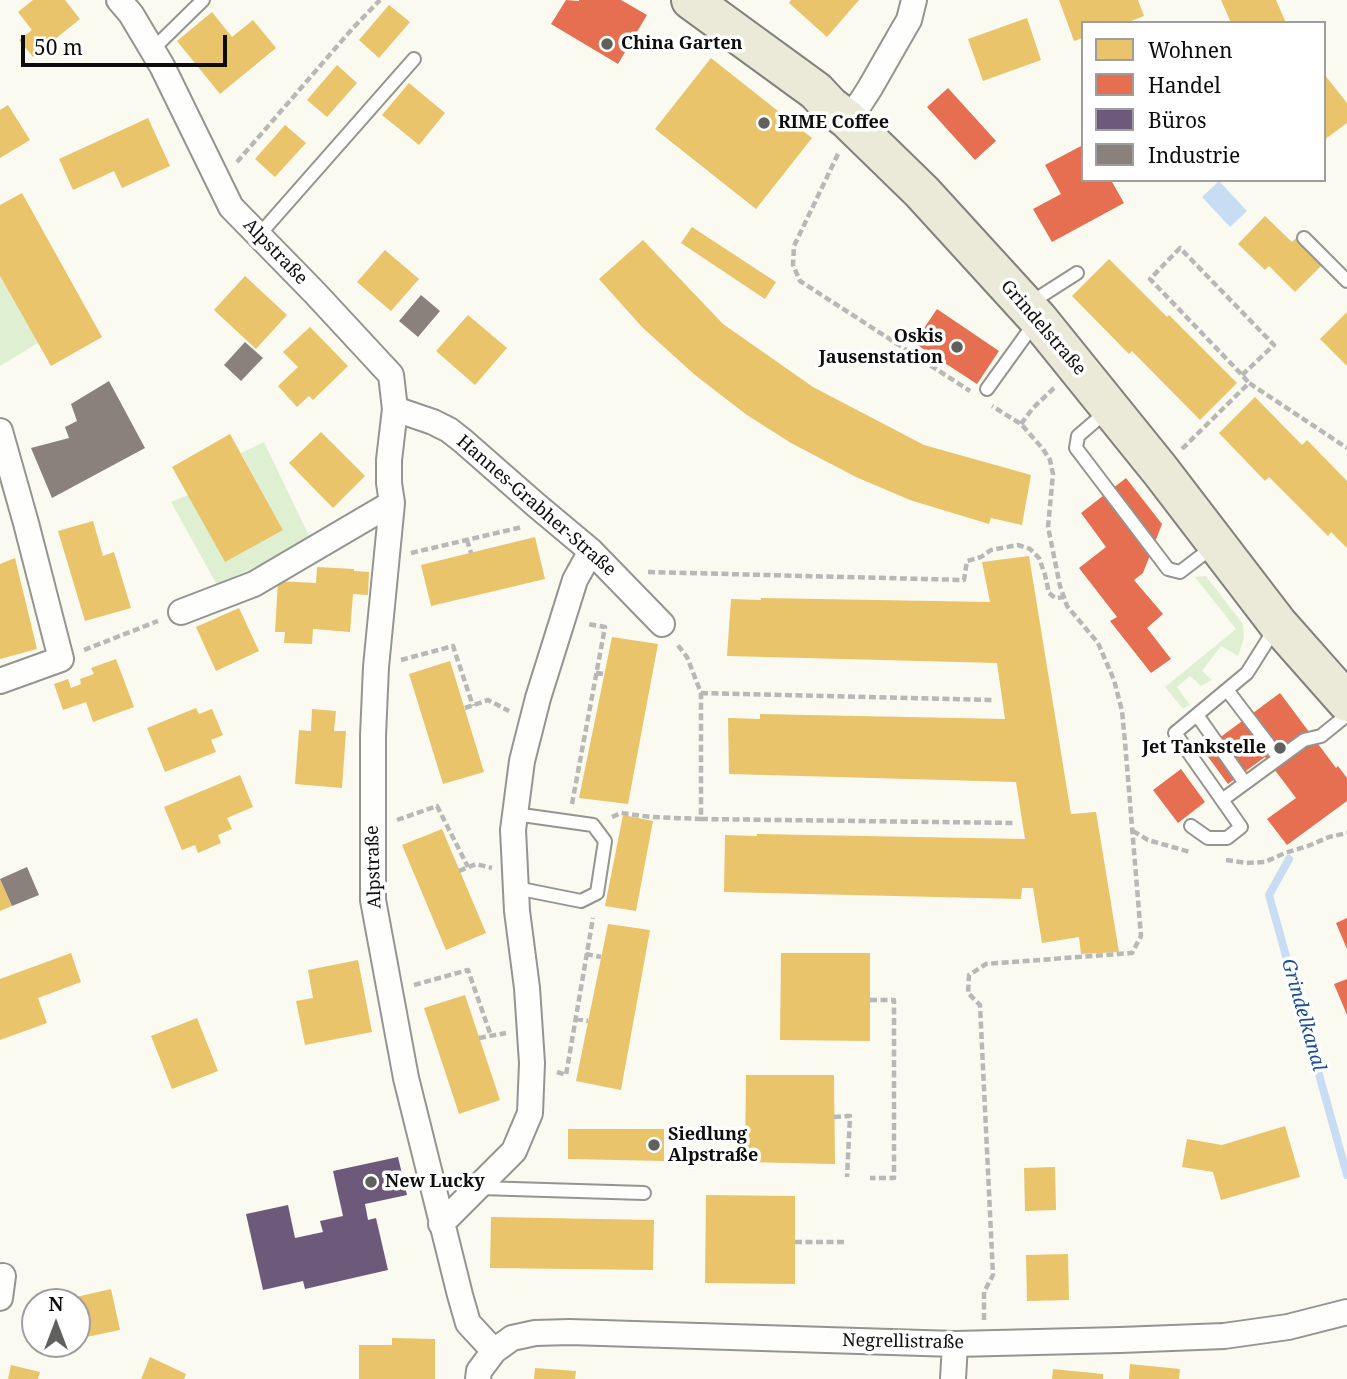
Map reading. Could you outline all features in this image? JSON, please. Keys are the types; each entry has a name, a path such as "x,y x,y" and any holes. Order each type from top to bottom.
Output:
{"main road":[{"name":"Grindelstraße","path":"691,0 817,91 830,106 844,133 922,192 1032,312 1160,470 1278,624 1347,702"}],"street":[{"name":"Alpstraße","path":"119,0 131,14 152,50 231,207 391,375 395,410 389,460 392,503 376,667 373,736 373,900 406,1078 441,1224 468,1323 494,1352"},
{"path":"844,133 909,20 914,0"},
{"name":"Hannes-Grabher-Straße","path":"395,410 449,430 591,551 662,624"},
{"path":"0,431 61,659 0,681"},
{"path":"181,612 254,584 392,503"},
{"path":"441,1224 514,1151 530,1113 532,1063 527,988 517,911 513,830 522,761 532,723 575,580 591,551"},
{"name":"Negrellistraße","path":"494,1352 512,1338 534,1333 569,1332 955,1344 1224,1336 1288,1327 1347,1312"},
{"path":"953,1379 955,1344"},
{"path":"478,1379 479,1371 494,1352"}],"lane":[{"path":"152,50 203,0"},
{"path":"259,235 414,59"},
{"path":"1304,238 1347,281"},
{"path":"987,395 1032,312 1077,273"},
{"path":"1110,408 1077,436 1076,448 1168,569 1180,572 1216,544"},
{"path":"1191,826 1208,838 1227,838 1241,827 1175,733 1247,673 1278,624"},
{"path":"1227,690 1279,758"},
{"path":"1197,715 1245,783"},
{"path":"1222,800 1304,740 1321,736 1347,715"},
{"path":"515,814 593,825 605,841 597,893 581,901 516,888"},
{"path":"478,1188 644,1194"}],"path":[{"path":"216,176 233,168 380,0"},
{"path":"844,133 794,246 793,265 800,281 974,394"},
{"path":"1242,375 1274,345 1180,248 1150,279 1249,383 1347,448"},
{"path":"1180,451 1249,383"},
{"path":"1021,424 1033,408 1058,385"},
{"path":"985,1343 984,1292 993,1275 980,1005 968,993 969,975 986,964 1132,953 1141,936 1122,711 1114,680 1098,643 1067,606 1060,586 1048,527 1053,474 1050,460 1021,424 987,395"},
{"path":"387,559 554,520"},
{"path":"467,540 471,553"},
{"path":"617,577 638,572 964,580 967,561 981,557 991,550 1018,545 1030,549 1039,558 1049,593 1055,598 1064,597"},
{"path":"61,659 181,612"},
{"path":"563,619 605,627 569,822"},
{"path":"662,624 687,657 701,693 701,818"},
{"path":"376,667 453,646 473,706"},
{"path":"596,673 604,674"},
{"path":"701,693 995,700"},
{"path":"465,708 488,700 532,723"},
{"path":"583,747 589,748"},
{"path":"373,829 437,806 468,867"},
{"path":"593,825 621,813 651,817 1015,823"},
{"path":"532,1063 566,1075 597,893"},
{"path":"586,954 601,957"},
{"path":"390,991 468,970 491,1036"},
{"path":"870,1000 894,1000 894,1178 870,1178"},
{"path":"576,1019 588,1021"},
{"path":"834,1116 850,1116 848,1177"},
{"path":"795,1242 845,1242"}],"green space":[{"path":"0,276 38,343 0,366"},
{"path":"264,442 311,540 217,585 171,502 188,495 283,530 241,453"},
{"path":"1206,576 1243,624 1244,638 1238,656 1221,646 1202,671 1212,680 1201,686 1190,676 1177,687 1190,705 1183,709 1165,687 1236,629 1195,577"}],"water":[{"path":"1220,182 1247,211 1230,227 1202,197"}],"building: Wohnen":[{"path":"33,0 65,0 80,19 33,57 19,40 32,30 18,12"},
{"path":"791,0 859,0 827,37 789,3"},
{"path":"1059,0 1138,0 1144,16 1131,21 1081,21 1081,39 1074,41"},
{"path":"1221,0 1276,0 1285,21 1230,21"},
{"path":"389,5 410,22 379,58 359,40"},
{"path":"212,12 232,37 253,20 276,48 220,94 177,41"},
{"path":"1027,18 1041,60 983,81 968,39"},
{"path":"711,58 812,138 756,209 655,129"},
{"path":"337,65 357,83 327,117 307,100"},
{"path":"1326,77 1347,103 1347,123 1326,139"},
{"path":"409,83 445,113 419,145 382,115"},
{"path":"8,105 30,140 0,158 0,110"},
{"path":"148,118 170,166 122,188 114,171 73,190 59,159"},
{"path":"285,125 306,143 275,177 255,159"},
{"path":"22,193 102,337 51,366 0,276 0,205"},
{"path":"1265,216 1292,242 1296,238 1323,264 1295,292 1269,266 1265,270 1238,244"},
{"path":"692,227 776,282 765,299 681,243"},
{"path":"643,240 723,324 813,387 924,445 1031,475 1022,525 991,518 989,524 910,500 856,477 791,443 747,415 695,375 642,327 599,279"},
{"path":"385,250 419,279 391,311 357,282"},
{"path":"1109,259 1237,383 1200,420 1132,351 1129,354 1072,296"},
{"path":"245,276 287,315 256,349 214,310"},
{"path":"1347,312 1347,366 1320,339"},
{"path":"468,315 507,348 475,385 436,351"},
{"path":"310,327 348,366 313,400 309,396 297,407 278,386 298,367 283,352"},
{"path":"1255,397 1302,445 1307,440 1347,481 1347,548 1331,532 1328,536 1269,477 1265,481 1219,433"},
{"path":"321,432 365,476 333,508 289,463"},
{"path":"230,434 283,530 225,562 172,467"},
{"path":"93,521 103,556 114,552 131,608 85,621 58,531"},
{"path":"535,537 545,579 431,606 421,565"},
{"path":"1029,556 1071,814 1096,812 1119,952 1081,954 1079,937 1042,943 1033,888 1022,888 1021,899 724,892 725,835 1025,839 1016,782 729,774 728,718 760,719 760,714 1005,719 997,663 727,656 731,599 990,602 982,562"},
{"path":"15,558 37,649 0,659 0,564"},
{"path":"317,567 369,572 368,595 353,594 350,632 313,629 312,644 284,643 285,632 275,632 278,581 316,583"},
{"path":"239,608 259,651 216,671 196,627"},
{"path":"612,637 658,644 628,804 579,798"},
{"path":"116,659 134,707 93,722 86,702 63,710 54,684 68,679 71,688 81,684 80,679 94,674 91,668"},
{"path":"450,661 484,772 443,784 409,674"},
{"path":"196,708 199,714 212,709 223,735 211,740 216,752 165,772 147,728"},
{"path":"312,709 336,711 334,731 346,731 342,788 295,784 299,730 311,731"},
{"path":"240,775 253,807 227,818 232,829 218,835 221,843 198,853 195,845 182,850 164,807"},
{"path":"623,815 653,821 636,911 605,906"},
{"path":"442,829 486,933 446,950 402,845"},
{"path":"0,879 12,906 0,911"},
{"path":"608,924 650,930 621,1090 576,1081"},
{"path":"71,953 81,982 38,998 47,1023 0,1040 0,979"},
{"path":"781,953 870,953 870,1041 780,1040"},
{"path":"358,960 372,1032 305,1045 296,1001 313,998 308,970"},
{"path":"465,995 500,1100 459,1114 424,1008"},
{"path":"197,1018 218,1071 172,1089 151,1036"},
{"path":"746,1075 834,1075 835,1164 745,1162"},
{"path":"1285,1126 1300,1177 1221,1200 1213,1172 1182,1167 1187,1139 1222,1145"},
{"path":"568,1129 664,1129 664,1161 568,1159"},
{"path":"1055,1167 1056,1210 1025,1211 1024,1168"},
{"path":"706,1195 795,1196 795,1284 705,1283"},
{"path":"491,1217 654,1220 653,1270 490,1268"},
{"path":"1068,1254 1069,1300 1027,1301 1026,1255"},
{"path":"111,1289 120,1330 91,1336 91,1294"},
{"path":"392,1338 435,1339 435,1379 359,1379 359,1345 392,1345"},
{"path":"150,1357 186,1374 184,1379 141,1379"},
{"path":"1130,1364 1180,1369 1179,1379 1129,1379"},
{"path":"11,1365 40,1372 38,1379 8,1379"},
{"path":"535,1368 576,1371 575,1379 534,1379"},
{"path":"1053,1369 1103,1374 1103,1379 1052,1379"}],"building: Handel":[{"name":"China Garten","path":"566,0 621,0 647,15 618,64 551,24"},
{"path":"948,88 996,141 975,160 927,107"},
{"path":"1081,146 1081,182 1112,182 1124,203 1052,242 1033,209 1061,194 1045,165"},
{"name":"Oskis Jausenstation","path":"937,309 999,351 977,384 914,343"},
{"path":"1126,478 1162,524 1143,573 1134,580 1163,614 1147,628 1171,659 1151,673 1110,621 1117,617 1079,568 1106,547 1081,513"},
{"path":"1280,693 1336,768 1338,766 1347,778 1347,801 1287,845 1267,819 1296,798 1265,757 1228,784 1203,750"},
{"path":"1181,769 1205,802 1178,823 1153,790"},
{"path":"1347,918 1347,949 1336,923"},
{"path":"1347,979 1347,1015 1334,984"}],"building: Büros":[{"path":"398,1157 407,1195 365,1204 368,1220 376,1218 388,1270 305,1289 303,1281 263,1290 246,1214 288,1205 295,1238 323,1232 320,1221 343,1216 333,1171"}],"building: Industrie":[{"path":"421,295 440,311 418,337 399,321"},
{"path":"245,342 263,358 241,381 224,365"},
{"path":"109,381 145,448 52,498 31,448 69,438 65,427 77,421 71,404"},
{"path":"27,867 39,895 12,906 0,879"}],"waterway":[{"name":"Grindelkanal","path":"1289,859 1269,895 1347,1175"}],"place":[{"name":"China Garten","path":"607,44"},
{"name":"RIME Coffee","path":"764,123"},
{"name":"Oskis Jausenstation","path":"957,347"},
{"name":"Jet Tankstelle","path":"1280,748"},
{"name":"Siedlung Alpstraße","path":"654,1145"},
{"name":"New Lucky","path":"371,1182"}]}
